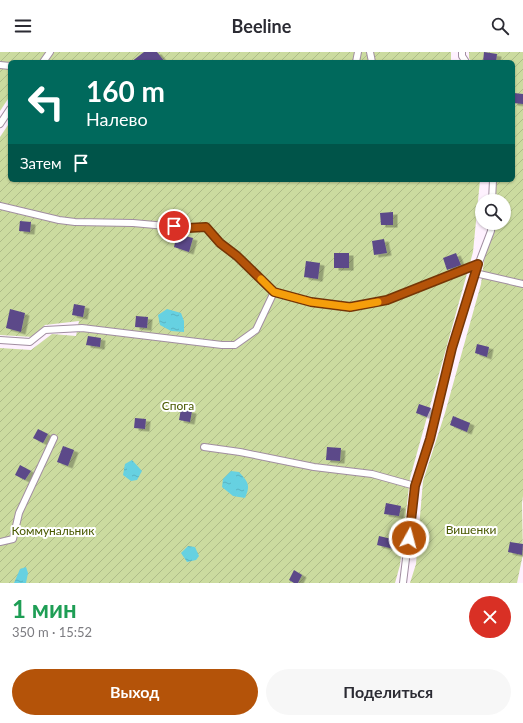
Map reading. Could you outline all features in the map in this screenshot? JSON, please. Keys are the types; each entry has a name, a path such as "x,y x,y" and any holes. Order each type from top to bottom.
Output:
{"lane":[{"path":"0,124 8,112"},
{"path":"492,194 493,182"},
{"path":"0,206 59,220 76,222 133,223 188,228 206,227 220,243 237,256 274,292 311,302 350,307 387,300 478,264"},
{"path":"403,583 415,486 430,439 452,348 475,273 491,230"},
{"path":"475,273 523,284"},
{"path":"0,340 30,342 45,330 82,328 222,345 235,345 256,330 274,292"},
{"path":"0,542 13,539 19,513 54,438"},
{"path":"204,447 240,452 314,467 372,474 415,486"}],"green space":[{"path":"0,52 451,52 451,60 8,60 8,99 0,111"},
{"name":"Вишенки","path":"469,52 523,52 523,554 517,583 410,583 416,564 423,481 445,413 481,284 488,230 511,230 511,194 493,194 495,182 515,182 515,60 470,60"},
{"path":"8,125 8,182 480,182 479,194 475,194 475,230 473,252 410,478 400,565 395,583 0,583 0,348 31,350 52,334 76,336 79,321 45,325 33,337 0,335 0,137"}],"water":[{"path":"167,309 181,313 184,321 184,332 171,331 160,325 158,315"},
{"path":"132,460 142,471 137,480 131,481 123,475 125,464"},
{"path":"231,471 239,472 248,484 248,490 245,498 233,496 222,487 223,479"},
{"path":"188,546 195,547 199,556 196,560 187,562 181,553"},
{"path":"26,567 28,573 26,583 14,583 20,569"}],"building":[{"path":"144,52 157,52 163,60 134,60"},
{"path":"484,52 497,54 496,60 483,60"},
{"path":"515,93 523,94 523,104 515,103"},
{"path":"393,212 393,225 381,225 380,213"},
{"path":"20,221 31,222 30,232 19,231"},
{"path":"177,234 193,238 189,252 174,247"},
{"path":"384,239 387,253 374,255 372,241"},
{"path":"334,253 349,253 349,268 334,268"},
{"path":"456,253 461,265 447,270 443,258"},
{"path":"306,261 320,263 318,279 304,277"},
{"path":"74,304 85,306 83,317 72,315"},
{"path":"10,309 25,313 21,332 6,328"},
{"path":"136,316 148,317 147,328 135,327"},
{"path":"88,336 101,338 100,347 86,345"},
{"path":"477,344 489,347 487,357 475,353"},
{"path":"419,404 431,408 427,417 416,413"},
{"path":"181,409 192,411 190,422 179,420"},
{"path":"453,416 470,423 467,432 450,425"},
{"path":"135,418 146,419 145,429 134,428"},
{"path":"38,429 48,434 43,443 33,438"},
{"path":"63,446 74,450 68,466 57,462"},
{"path":"327,447 341,448 340,461 326,460"},
{"path":"20,465 31,471 25,480 15,475"},
{"path":"386,503 401,506 399,516 384,514"},
{"path":"379,536 396,540 394,549 377,545"},
{"path":"510,542 523,544 522,555 508,552"},
{"path":"294,570 302,575 298,583 294,583 289,580"}],"slow traffic":[{"path":"261,279 274,292 311,302 350,307 378,302"}],"route":[{"path":"174,226 188,228 206,227 220,243 237,256 274,292 311,302 350,307 387,300 478,264 452,348 430,439 415,486 409,538"}],"park label":[{"name":"Спога","path":"178,405"},
{"name":"Коммунальник","path":"53,530"}]}
